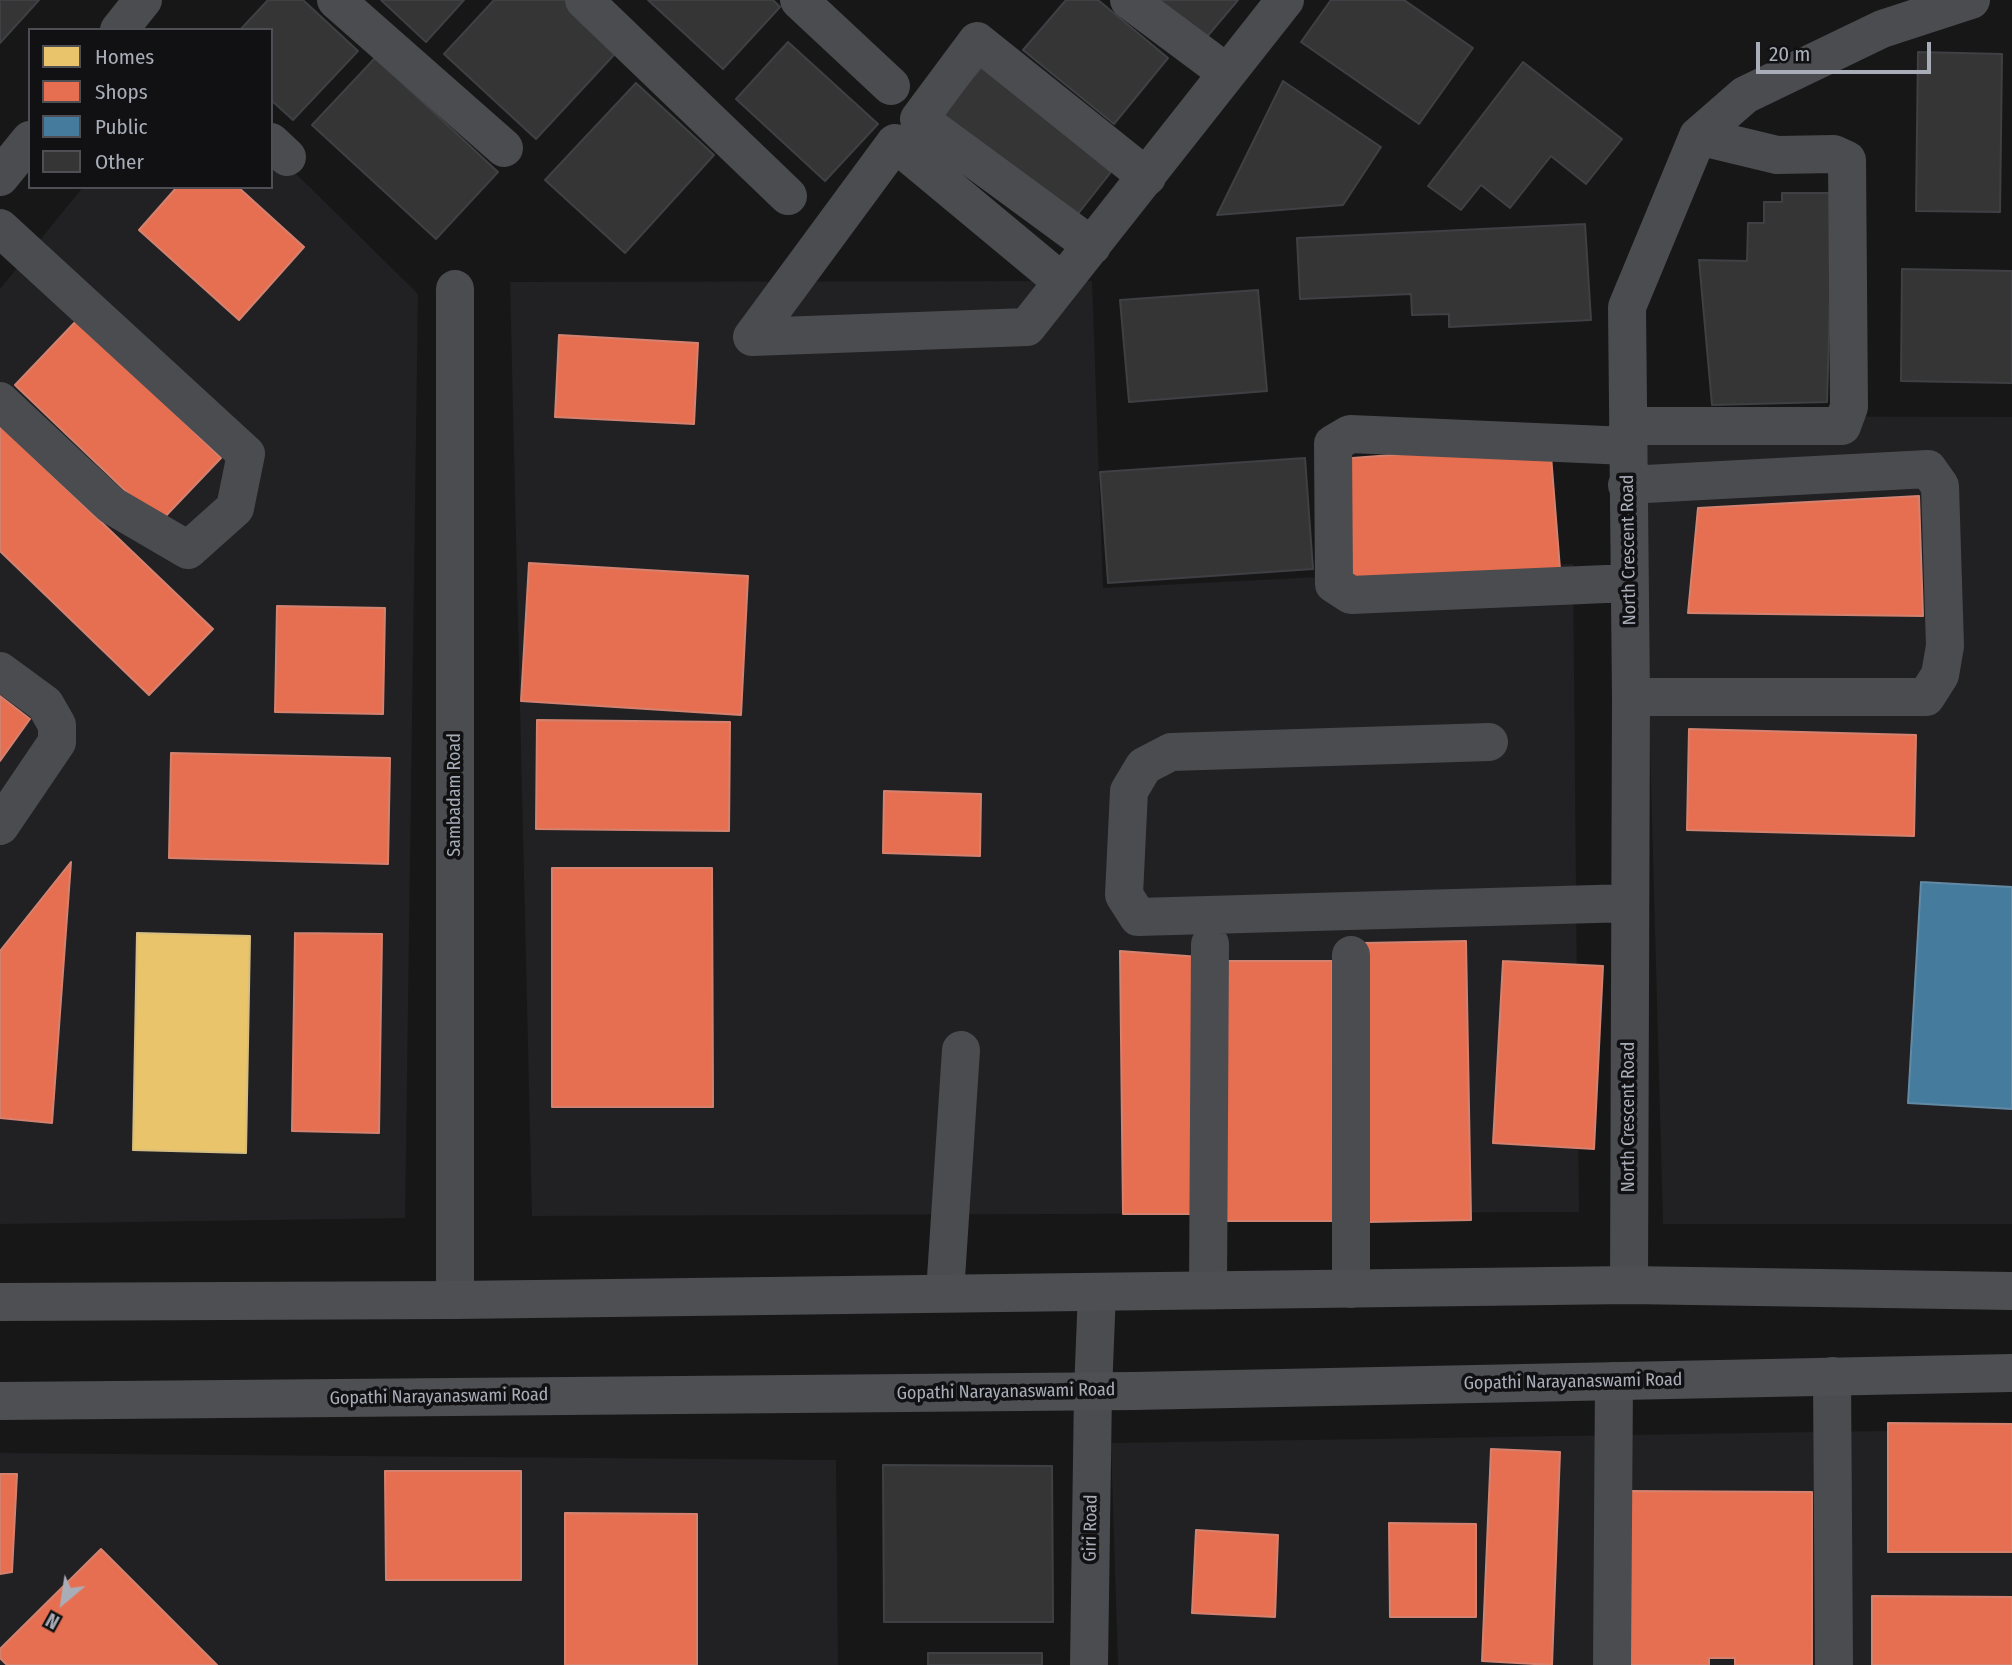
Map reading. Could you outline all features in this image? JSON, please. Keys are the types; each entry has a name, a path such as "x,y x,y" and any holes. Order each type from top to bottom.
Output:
{"main road":[{"path":"0,1302 455,1300 1629,1285 2012,1291"},
{"name":"Gopathi Narayanaswami Road","path":"0,1401 1093,1391 2012,1373"}],"street":[{"path":"336,0 504,149"},
{"path":"584,0 788,196"},
{"path":"799,0 891,86"},
{"path":"1129,0 1227,73"},
{"path":"1061,281 895,143 752,337 1027,327 1284,0"},
{"name":"North Crescent Road","path":"1629,1285 1631,696 1627,307 1698,136 1745,95 1882,29 1971,0"},
{"path":"1093,246 919,119 976,41 1147,177"},
{"path":"1629,583 1351,594 1334,584 1333,444 1350,433 1628,436 1842,426 1849,407 1847,160 1834,154 1777,155 1698,136"},
{"path":"0,177 28,142"},
{"path":"0,228 246,454 234,508 188,550 111,505 0,401"},
{"name":"Sambadam Road","path":"455,289 455,1300"},
{"path":"1627,485 1928,470 1940,486 1945,646 1940,675 1926,697 1631,696"},
{"path":"0,671 45,704 57,725 57,742 0,827"},
{"path":"1489,742 1171,752 1144,766 1129,791 1124,895 1138,917 1630,903"},
{"path":"1208,1290 1210,944"},
{"path":"1351,955 1351,1289"},
{"path":"945,1293 961,1050"},
{"name":"Giri Road","path":"1089,1665 1097,1292"},
{"path":"1832,1376 1834,1665"},
{"path":"1612,1665 1614,1381"}],"shaded area":[{"path":"273,151 418,294 405,1218 0,1224 0,289 81,189 273,189"},
{"path":"1092,281 1103,588 1573,564 1579,1212 532,1216 510,282"},
{"path":"1641,416 2012,417 2012,1224 1663,1224"},
{"path":"2012,1429 2012,1665 1118,1665 1111,1443"},
{"path":"0,1453 836,1460 838,1665 0,1665"}],"building: Homes":[{"path":"137,933 250,936 246,1153 133,1150"}],"building: Shops":[{"path":"175,189 240,189 304,247 239,320 139,230"},
{"path":"78,319 221,458 159,523 15,385"},
{"path":"559,335 698,343 694,424 555,417"},
{"path":"0,425 213,629 149,695 0,551"},
{"path":"1550,443 1560,569 1348,585 1339,459"},
{"path":"1919,496 1923,616 1688,613 1698,508"},
{"path":"529,563 748,576 741,715 521,701"},
{"path":"277,606 385,608 383,714 275,712"},
{"path":"0,696 30,719 0,761"},
{"path":"537,720 730,722 729,831 536,829"},
{"path":"1689,729 1916,735 1914,836 1687,830"},
{"path":"171,753 390,758 388,864 169,858"},
{"path":"884,791 981,794 980,856 883,853"},
{"path":"71,862 52,1123 0,1118 0,951"},
{"path":"552,868 712,868 713,1107 552,1107"},
{"path":"295,933 382,934 379,1133 292,1131"},
{"path":"1466,941 1471,1220 1368,1222 1363,943"},
{"path":"1120,951 1200,957 1196,1214 1123,1214"},
{"path":"1218,961 1332,961 1333,1221 1219,1221"},
{"path":"1503,961 1603,966 1594,1149 1493,1143"},
{"path":"1888,1423 2012,1424 2012,1552 1888,1552"},
{"path":"1491,1449 1560,1452 1552,1665 1482,1661"},
{"path":"385,1471 521,1471 521,1580 386,1580"},
{"path":"0,1474 17,1474 12,1572 0,1574"},
{"path":"1628,1491 1812,1492 1812,1665 1735,1665 1735,1658 1709,1658 1709,1665 1628,1665"},
{"path":"565,1513 697,1514 697,1665 565,1665"},
{"path":"1389,1523 1476,1524 1476,1617 1390,1617"},
{"path":"1196,1530 1278,1535 1275,1617 1192,1613"},
{"path":"101,1549 217,1665 7,1665 0,1658 0,1649"},
{"path":"1872,1596 2012,1597 2012,1665 1872,1665"}],"building: Public":[{"path":"1921,882 2012,887 2012,1109 1908,1103"}],"building: Other":[{"path":"0,0 39,0 0,43"},
{"path":"268,0 303,0 358,51 293,120 273,102 273,28 242,28"},
{"path":"381,0 464,0 426,42"},
{"path":"494,0 578,0 625,43 536,139 444,54"},
{"path":"648,0 773,0 780,7 723,69"},
{"path":"1066,0 1098,0 1168,58 1114,124 1023,50"},
{"path":"1146,0 1238,0 1200,45"},
{"path":"1331,0 1404,0 1473,48 1419,124 1301,42"},
{"path":"788,42 878,124 825,181 736,99"},
{"path":"1918,52 2002,54 2000,212 1916,211"},
{"path":"375,58 498,172 436,239 312,125"},
{"path":"1523,62 1622,139 1586,184 1551,156 1510,208 1481,185 1461,210 1428,186"},
{"path":"982,67 1111,172 1074,219 936,120"},
{"path":"1283,81 1381,147 1343,205 1217,215"},
{"path":"636,83 714,155 625,253 545,180"},
{"path":"1782,193 1833,193 1827,402 1712,405 1699,260 1747,261 1748,223 1764,223 1764,202 1782,202"},
{"path":"1585,224 1591,320 1449,327 1449,314 1412,315 1411,294 1300,299 1297,238"},
{"path":"1902,269 2012,271 2012,383 1901,381"},
{"path":"1258,290 1267,391 1129,402 1120,300"},
{"path":"1305,458 1313,569 1108,583 1100,472"},
{"path":"883,1465 1052,1466 1053,1622 884,1622"},
{"path":"928,1653 1042,1653 1042,1665 928,1665"}]}
